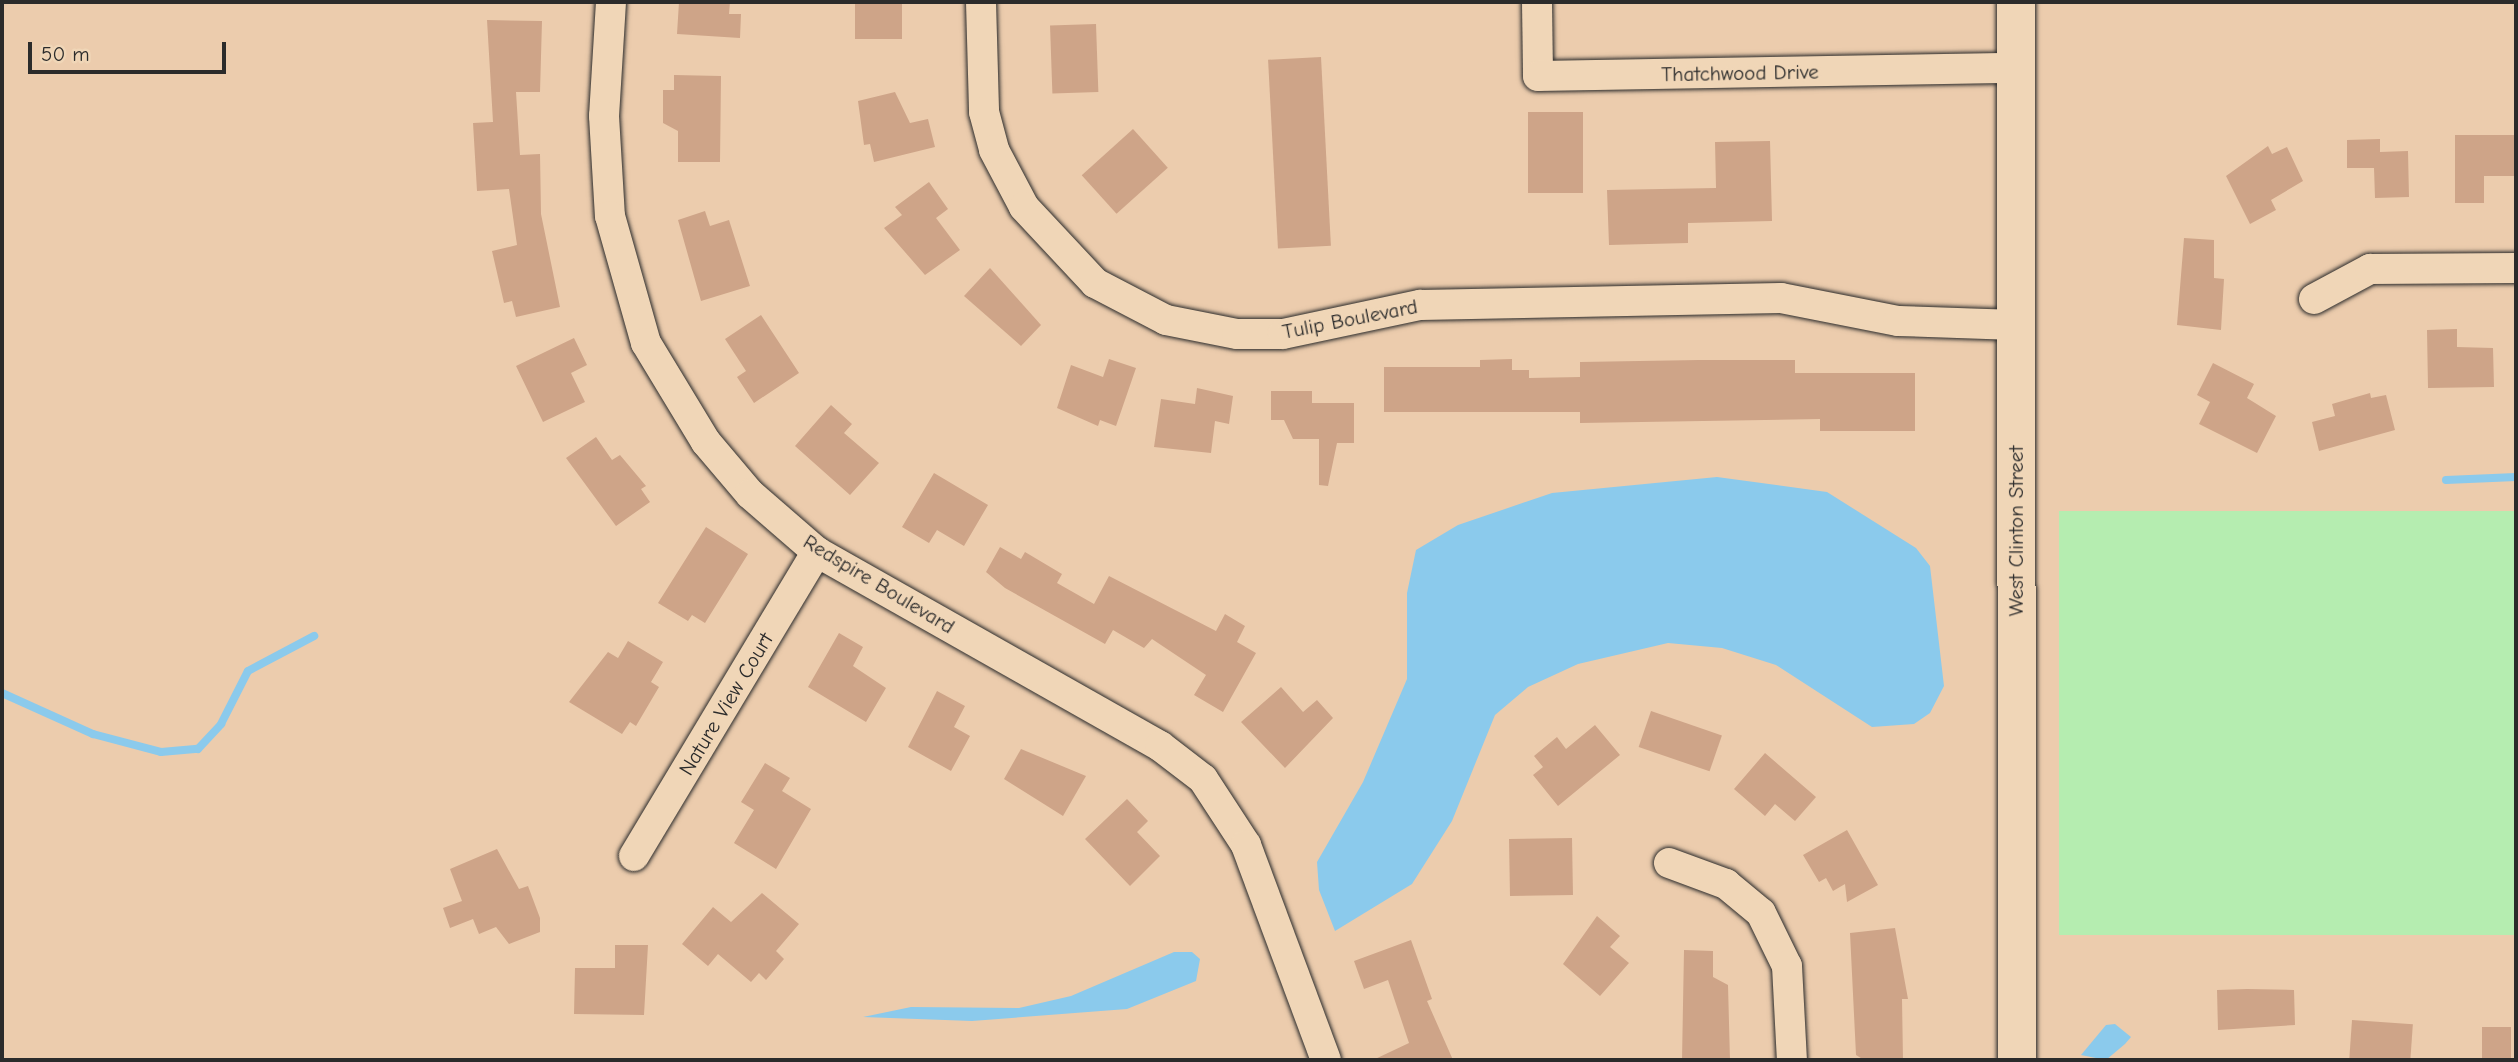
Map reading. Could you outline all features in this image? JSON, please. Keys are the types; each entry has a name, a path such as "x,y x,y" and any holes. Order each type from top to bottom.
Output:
{"street":[{"name":"Redspire Boulevard","path":"611,2 604,116 610,216 646,343 706,442 750,494 817,552 1160,746 1203,779 1246,845 1326,1060"},
{"name":"Tulip Boulevard","path":"981,2 984,112 994,150 1024,207 1095,282 1166,320 1237,334 1283,334 1420,305 1781,298 1898,321 2016,325"},
{"name":"Thatchwood Drive","path":"1536,2 1538,76 2016,68"},
{"name":"West Clinton Street","path":"2017,2 2017,1060"},
{"path":"2314,299 2370,269 2516,268"},
{"name":"Nature View Court","path":"634,856 817,552"},
{"path":"1668,863 1726,884 1761,913 1787,966 1792,1060"}],"green space":[{"path":"2059,511 2516,511 2516,935 2059,935"}],"water":[{"path":"1717,477 1827,492 1916,548 1930,566 1944,686 1930,713 1914,724 1872,727 1776,665 1722,648 1668,643 1578,664 1528,687 1495,715 1452,821 1412,884 1335,931 1319,890 1317,862 1363,782 1407,679 1407,593 1416,550 1458,525 1552,493"},
{"path":"1174,952 1192,952 1200,959 1196,981 1127,1009 972,1021 863,1017 911,1007 1019,1008 1071,996"},
{"path":"2115,1024 2131,1037 2125,1044 2106,1060 2081,1055 2106,1025"}],"building":[{"path":"679,2 730,2 729,14 741,14 740,38 677,34"},
{"path":"855,2 902,2 902,39 855,39"},
{"path":"487,20 542,21 540,92 516,92 520,155 540,154 541,214 560,307 516,317 512,301 504,303 492,251 517,245 509,189 477,191 473,123 493,122"},
{"path":"1096,24 1098,92 1052,94 1050,26"},
{"path":"1321,57 1331,246 1278,249 1268,60"},
{"path":"674,75 721,76 720,162 678,162 678,131 663,123 663,90 674,90"},
{"path":"895,92 910,123 928,119 935,147 874,162 870,144 864,145 858,101"},
{"path":"1528,112 1583,112 1583,193 1528,193"},
{"path":"1133,129 1168,168 1117,214 1082,175"},
{"path":"2455,135 2516,135 2516,176 2484,176 2484,203 2455,203"},
{"path":"2380,139 2380,152 2408,151 2409,197 2375,198 2374,168 2347,168 2347,140"},
{"path":"1770,141 1772,221 1688,223 1688,243 1609,245 1607,190 1716,188 1715,142"},
{"path":"2268,146 2272,154 2287,147 2303,181 2271,200 2276,210 2250,224 2226,176"},
{"path":"929,182 948,209 936,218 960,250 925,275 884,228 902,215 895,207"},
{"path":"705,211 710,226 729,220 750,286 701,301 678,220"},
{"path":"2184,238 2214,240 2214,278 2224,279 2221,330 2177,325"},
{"path":"990,268 1041,325 1021,346 964,296"},
{"path":"761,315 799,373 754,403 737,377 746,371 725,339"},
{"path":"2457,329 2457,347 2493,348 2494,387 2428,388 2427,330"},
{"path":"574,338 587,365 571,373 585,402 543,422 516,366"},
{"path":"1109,359 1136,368 1116,426 1100,420 1098,426 1057,408 1071,365 1103,377"},
{"path":"1512,359 1512,370 1529,370 1529,378 1580,377 1580,362 1699,360 1795,360 1795,373 1915,373 1915,431 1820,431 1820,419 1580,423 1580,412 1384,412 1384,367 1480,367 1480,360"},
{"path":"2213,363 2254,384 2247,398 2276,416 2257,453 2199,424 2210,402 2197,395"},
{"path":"1197,388 1233,396 1229,424 1215,421 1211,453 1154,447 1161,399 1195,404"},
{"path":"1271,391 1312,391 1312,403 1354,403 1354,443 1337,443 1328,486 1319,485 1319,439 1293,439 1284,420 1271,420"},
{"path":"2370,393 2371,398 2386,395 2395,430 2319,451 2312,422 2335,416 2332,404"},
{"path":"831,405 852,424 844,433 879,463 850,495 795,446"},
{"path":"596,437 612,460 620,455 646,486 641,489 650,502 616,526 566,458"},
{"path":"934,473 988,505 964,546 937,530 929,543 902,527"},
{"path":"706,527 748,554 705,623 692,615 688,621 658,603"},
{"path":"1000,547 1021,559 1025,552 1062,574 1057,583 1094,604 1109,576 1216,631 1225,614 1245,626 1237,642 1256,653 1223,712 1194,695 1206,675 1152,639 1144,648 1113,630 1105,644 1005,588 986,572"},
{"path":"839,633 863,647 853,666 886,688 866,722 808,687"},
{"path":"628,641 663,662 651,682 659,687 636,726 630,722 622,734 569,702 608,652 618,658"},
{"path":"1281,687 1303,712 1317,700 1333,718 1285,768 1241,722"},
{"path":"937,691 965,706 954,727 970,736 951,771 908,747"},
{"path":"1651,711 1722,735 1710,771 1639,747"},
{"path":"1595,725 1620,755 1558,806 1533,775 1543,767 1534,756 1557,737 1566,749"},
{"path":"1021,749 1086,776 1063,816 1004,779"},
{"path":"1765,753 1816,797 1795,821 1775,804 1765,816 1734,789"},
{"path":"765,763 790,778 782,791 811,809 776,869 734,843 754,810 741,802"},
{"path":"1127,799 1148,821 1137,832 1160,856 1130,886 1085,839"},
{"path":"1847,830 1878,885 1847,902 1845,884 1833,891 1826,878 1819,882 1803,855"},
{"path":"1572,838 1573,895 1510,896 1509,839"},
{"path":"497,849 519,889 528,886 540,918 540,932 509,944 496,927 479,934 473,919 450,928 443,908 462,901 450,869"},
{"path":"762,893 799,924 776,951 784,959 766,980 759,973 751,982 718,954 708,966 682,944 713,907 731,922"},
{"path":"1597,916 1620,936 1610,947 1629,963 1600,996 1563,964"},
{"path":"1895,928 1908,999 1902,999 1903,1060 1864,1060 1856,1055 1850,933"},
{"path":"1411,940 1432,999 1427,1001 1453,1060 1373,1060 1409,1043 1388,980 1364,989 1354,961"},
{"path":"615,945 648,945 644,1015 574,1014 575,968 615,968"},
{"path":"1684,950 1713,951 1713,977 1728,985 1730,1060 1682,1060"},
{"path":"2217,990 2294,990 2295,1025 2218,1030"},
{"path":"2352,1020 2413,1024 2410,1060 2349,1060"},
{"path":"2482,1027 2511,1027 2511,1060 2482,1060"}],"waterway":[{"path":"2446,480 2516,477"},
{"path":"2,693 93,734 161,752 198,749 221,724 248,671 314,636"}]}
